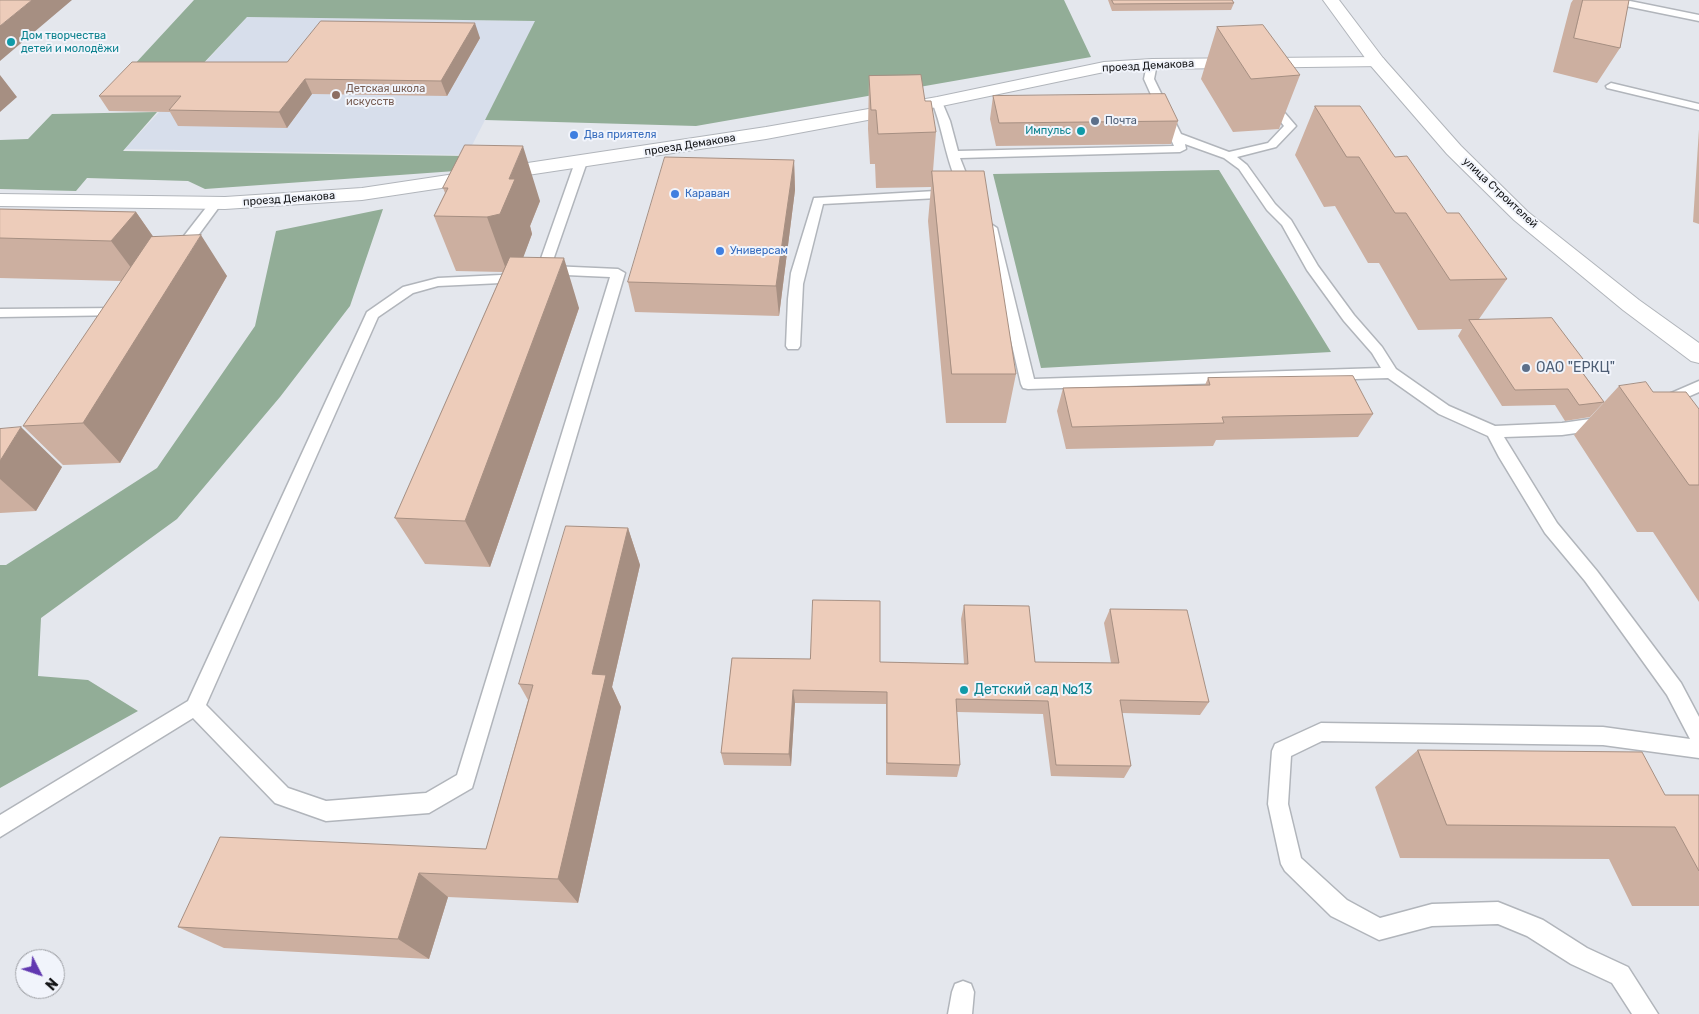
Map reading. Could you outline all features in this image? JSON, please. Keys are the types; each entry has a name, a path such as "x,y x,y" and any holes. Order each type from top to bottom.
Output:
{"street":[{"name":"улица Строителей","path":"1331,0 1377,62 1454,150 1521,216 1631,305 1699,355"},
{"name":"проезд Демакова","path":"0,200 216,203 362,194 766,133 937,102 1104,67 1152,64 1254,69 1377,62"}],"lane":[{"path":"1611,0 1699,18"},
{"path":"953,155 1180,148 1180,144 1149,79 1152,64"},
{"path":"1611,86 1699,106"},
{"path":"1228,156 1272,145 1290,126 1279,113 1266,88"},
{"path":"937,102 945,120 953,155 967,192 980,201"},
{"path":"1176,136 1228,156 1243,167 1271,207 1287,223 1312,267 1349,318 1377,350 1391,373 1444,410 1494,432 1562,429 1620,419"},
{"path":"543,270 581,162"},
{"path":"792,346 796,284 804,249 815,220 818,200 934,196 967,192"},
{"path":"170,263 216,203"},
{"path":"988,214 1028,384 1391,373"},
{"path":"0,827 195,707 372,315 390,300 408,290 438,282 501,279 543,270 618,273 465,781 429,803 326,811 282,796 195,707"},
{"path":"0,313 134,311 122,328"},
{"path":"1654,407 1699,386"},
{"path":"1494,432 1504,453 1551,528 1591,576 1674,689 1699,736"},
{"path":"1646,1014 1620,975 1579,956 1535,928 1498,913 1432,915 1379,929 1339,908 1292,864 1278,804 1282,751 1321,732 1602,736 1699,749"},
{"path":"960,1014 963,992"}],"shaded area":[{"name":"Детская школа искусств","path":"247,17 536,21 467,155 125,149"}],"green space":[{"path":"194,0 1064,0 1091,57 696,126 485,120 535,21 247,17 198,69 132,67"},
{"path":"157,112 123,151 467,156 483,169 205,189 188,181 87,178 76,191 0,189 0,140 28,139 52,114"},
{"path":"1219,170 1331,352 1041,368 993,174"},
{"path":"383,209 350,306 280,397 177,519 41,618 38,676 88,680 138,711 0,788 0,565 6,565 157,468 255,326 276,231"}],"building":[{"path":"0,0 32,0 0,26"},
{"path":"1112,0 1232,0 1234,3 1114,4"},
{"path":"1583,0 1629,0 1620,48 1574,38"},
{"path":"321,21 475,23 441,81 305,79 279,112 169,110 181,96 99,96 132,62 287,62"},
{"path":"1263,25 1300,75 1251,79 1217,27"},
{"path":"921,75 925,101 931,101 936,132 878,134 876,110 871,110 869,76"},
{"path":"1165,94 1178,121 999,123 993,96"},
{"path":"1315,106 1360,106 1395,157 1407,156 1447,213 1459,213 1507,279 1450,280 1406,213 1395,213 1359,157 1347,157"},
{"path":"465,145 523,146 509,179 515,179 500,214 487,217 434,216 448,188 443,188"},
{"name":"Универсам","path":"665,157 794,160 776,286 628,282"},
{"path":"932,171 984,171 1016,374 952,374"},
{"path":"0,209 136,212 111,241 0,238"},
{"path":"201,235 83,423 23,426 151,237"},
{"path":"510,257 564,258 465,521 395,518"},
{"path":"1552,318 1586,363 1576,364 1604,402 1579,405 1568,389 1515,390 1469,320"},
{"path":"1353,376 1373,414 1222,417 1224,423 1072,427 1063,388 1210,385 1208,378"},
{"path":"1646,382 1653,392 1686,392 1699,409 1699,485 1689,485 1619,386"},
{"path":"21,427 0,461 0,429"},
{"path":"566,526 628,528 592,674 606,675 558,879 419,873 398,939 178,927 220,837 486,849 533,685 519,684"},
{"name":"Детский сад №13","path":"813,600 880,601 880,662 968,664 964,605 1029,606 1035,662 1119,663 1110,609 1187,610 1209,702 1120,700 1131,766 1056,765 1048,701 956,699 960,765 887,763 887,692 793,690 789,754 721,753 732,658 810,659"},
{"path":"1418,750 1642,752 1665,795 1699,795 1699,871 1675,827 1447,825"}],"place":[{"name":"Дом творчества детей и молодёжи","path":"11,42"},
{"name":"Детская школа искусств","path":"336,95"},
{"name":"Почта","path":"1095,121"},
{"name":"Импульс","path":"1081,131"},
{"name":"Два приятеля","path":"574,135"},
{"name":"Караван","path":"675,194"},
{"name":"Универсам","path":"720,251"},
{"name":"ОАО \"ЕРКЦ\"","path":"1526,368"},
{"name":"Детский сад №13","path":"964,690"}]}
